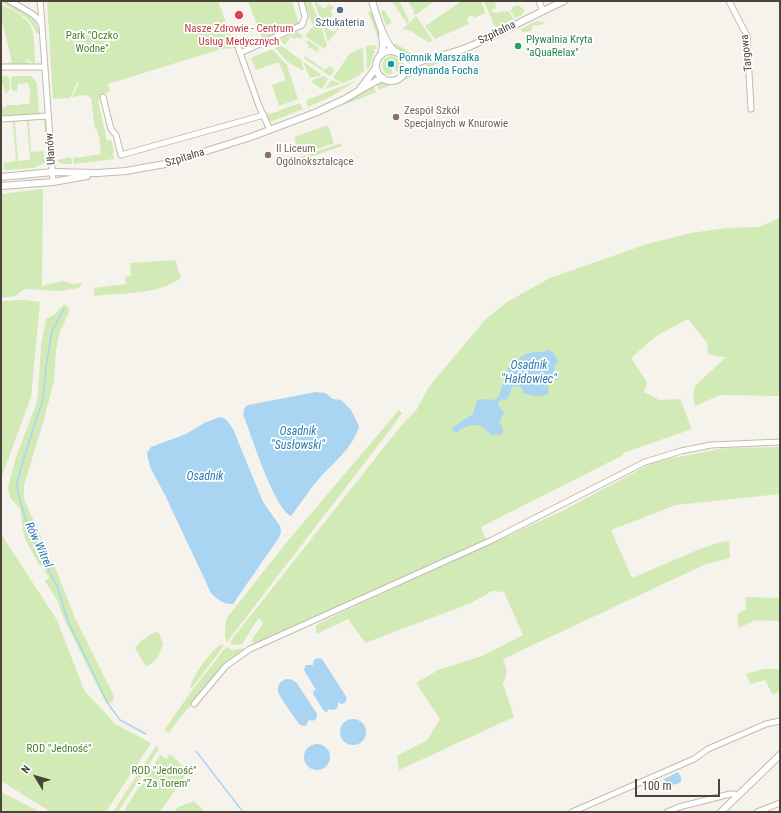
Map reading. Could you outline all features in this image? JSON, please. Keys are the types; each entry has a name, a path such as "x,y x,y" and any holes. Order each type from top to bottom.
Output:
{"street":[{"path":"10,1 36,17 42,26"},
{"name":"Ułanów","path":"40,1 53,182"},
{"path":"240,53 302,26 305,17 301,1"},
{"path":"372,1 390,47 403,57 405,62 403,74 398,78 390,80 384,78 378,73 376,68 383,46 382,29"},
{"path":"539,1 543,11"},
{"name":"Szpitalna","path":"403,57 409,59 427,59 466,48 564,1"},
{"name":"Targowa","path":"729,1 747,36 751,109"},
{"path":"238,47 270,130"},
{"path":"380,56 387,52 395,52"},
{"name":"Szpitalna","path":"405,69 427,59"},
{"path":"1,67 44,67"},
{"name":"Szpitalna","path":"359,90 376,68"},
{"name":"Szpitalna","path":"1,178 53,172 98,173 126,171 165,164 270,130 328,108 359,90 384,78"},
{"path":"103,97 111,129 116,135 122,155 264,115"},
{"path":"1,119 48,116"},
{"name":"Szpitalna","path":"1,186 53,182 98,173"},
{"path":"194,704 226,666 250,649 490,540 645,462 681,450 711,445 780,442"},
{"path":"572,812 694,759 708,749 766,724 780,721"},
{"path":"721,812 780,755"},
{"path":"667,812 679,807 730,794 738,796"},
{"path":"757,812 780,803"}],"green space":[{"path":"1,1 5,1 31,18 40,34 36,33 30,21"},
{"name":"Park \"Oczko Wodne\"","path":"47,1 218,1 236,48 221,49 108,84 110,92 101,94 102,98 98,100 107,141 111,140 114,151 114,159 74,164 73,157 76,158 101,154 99,136 97,129 95,129 91,98 86,95 72,97 79,83 77,83 70,98 53,99"},
{"path":"248,1 292,1 299,24 263,40"},
{"path":"304,1 311,1 319,22 312,24"},
{"path":"314,1 318,1 317,3 325,9 329,4 334,7 330,12 333,14 330,20 328,18 321,21"},
{"path":"392,1 399,1 409,20 407,24"},
{"path":"408,1 435,1 415,15"},
{"path":"462,1 481,1 485,13 474,18 472,15 467,18 469,24 435,39 425,26"},
{"path":"484,1 495,1 496,8 492,9 493,13 508,11 514,19 495,27"},
{"path":"1,4 22,17 31,26 35,62 34,64 27,59 26,60 33,66 1,65 1,61 4,64 12,62 1,17"},
{"path":"518,5 525,10 522,15 515,18 510,10 512,10 512,7"},
{"path":"384,10 392,22 386,26 381,12"},
{"path":"369,11 372,13 376,21 380,43 368,12"},
{"path":"416,16 433,41 428,42 410,31 402,29"},
{"path":"329,21 325,27 334,32 338,27 339,28 328,42 322,23"},
{"path":"537,21 545,24 532,26 532,31 522,32 521,29"},
{"path":"320,24 327,45 324,49 305,36 312,27"},
{"path":"297,32 303,36 301,39 291,37 285,45 280,40"},
{"path":"308,40 319,48 317,52 311,48 308,48 309,45 306,42"},
{"path":"396,44 411,53 411,57 406,56 392,45"},
{"path":"280,45 301,60 304,70 289,63 275,48"},
{"path":"370,45 377,46 376,49 373,50 375,51 367,71 366,47"},
{"path":"363,48 364,71 358,76 343,83 333,78 350,53"},
{"path":"272,49 287,65 298,99 279,106 272,85 286,80 279,63 278,62 256,70 251,58"},
{"path":"458,54 428,68 425,64 426,63"},
{"path":"392,55 399,59 402,67 398,72 394,66 391,68 393,73 390,75 384,72 382,64 385,58"},
{"path":"305,56 325,70 329,66 334,69 334,71 330,76 304,58"},
{"path":"303,62 322,75 310,78"},
{"path":"413,67 415,75 379,90 376,83 393,83 399,81"},
{"path":"1,76 7,76 9,78 10,89 7,93 5,93 3,85 1,85"},
{"path":"13,76 31,76 37,83 39,114 1,117 1,106 6,107 6,105 21,105 28,104 30,102 29,95 31,95 28,83 18,84 17,92 11,89 11,78"},
{"path":"324,76 328,79 322,89 313,83 312,80"},
{"path":"332,80 341,84 325,89"},
{"path":"357,80 332,96 308,107 306,102 307,100"},
{"path":"373,85 376,92 344,105 347,101"},
{"path":"300,103 303,109 270,122 267,115"},
{"path":"33,120 29,122 31,152 44,151 45,163 33,168 4,170 3,163 16,161 13,123 9,122 19,121 15,123 18,161 30,160 27,122 23,121"},
{"path":"44,120 46,123 48,161 47,161"},
{"path":"328,125 334,143 300,155 294,137"},
{"path":"341,143 342,146 284,166 283,163"},
{"path":"71,157 72,164 58,162 57,160"},
{"path":"43,189 42,286 63,281 72,284 82,283 79,288 59,291 25,289 15,296 1,298 1,194"},
{"path":"780,218 780,396 720,395 695,406 693,395 695,386 726,357 714,356 708,353 707,343 688,319 656,336 631,358 647,382 644,392 659,400 680,399 692,429 623,453 623,455 481,527 486,540 255,644 252,641 253,638 263,623 260,619 258,619 242,644 230,644 232,639 401,426 417,409 427,390 437,377 486,319 507,302 550,278 647,244 691,233 726,228 759,227"},
{"path":"175,260 181,278 171,284 150,291 94,295 94,288 126,284 125,277 131,276 130,263"},
{"path":"24,300 40,302 31,397 1,479 1,301"},
{"path":"65,304 69,309 69,312 59,334 56,350 54,381 24,485 24,499 57,572 75,618 113,694 114,699 109,703 106,703 64,619 57,600 45,581 49,578 42,565 40,566 26,541 20,509 10,497 8,487 16,457 36,405 41,345 46,319 55,314"},
{"path":"399,410 402,413 393,426 226,642 226,619 286,543"},
{"path":"780,447 780,494 676,505 611,530 632,578 700,549 721,542 729,541 730,558 706,564 503,659 507,672 503,684 514,717 399,770 397,756 427,740 440,719 416,683 438,670 482,656 523,635 504,592 492,591 471,603 365,643 348,619 316,634 316,625 564,510 656,461 725,448"},
{"name":"ROD \"Jedność\"","path":"1,534 57,620 84,690 115,724 151,743 106,812 51,812 1,781"},
{"path":"745,597 780,598 780,621 755,620 739,628 737,614 746,609"},
{"path":"155,632 159,633 163,644 155,661 146,666 135,648 141,641"},
{"path":"220,645 223,645 223,647 192,688 190,688 194,677 202,665 211,653"},
{"path":"226,647 233,650 244,648 227,662 178,720 170,732 167,732 165,729 190,693"},
{"path":"764,669 780,669 780,691 773,695 765,680 751,684 746,674"},
{"path":"156,746 159,749 118,812 113,812"},
{"name":"ROD \"Jedność\" - \"Za Torem\"","path":"170,754 188,771 160,812 123,812 160,755 166,759"},
{"path":"1,792 40,812 1,812"},
{"path":"194,801 205,812 174,812 178,807"}],"water":[{"name":"Osadnik \"Hałdowiec\"","path":"548,350 553,352 558,361 554,367 555,374 552,378 544,382 549,389 548,393 542,396 533,395 523,393 522,388 518,386 512,387 506,400 502,399 499,401 498,405 504,413 499,422 503,428 502,434 492,435 481,426 477,425 463,428 457,432 452,431 453,427 473,414 479,399 493,400 499,397 501,388 509,372 507,369 529,353"},
{"name":"Osadnik \"Susłowski\"","path":"316,392 325,393 333,399 341,400 351,410 359,426 347,449 317,481 291,516 284,510 278,500 264,471 244,417 244,410 248,405"},
{"name":"Osadnik","path":"220,417 226,420 233,429 263,502 280,526 281,531 280,536 233,604 224,603 211,593 165,495 151,469 147,453 151,447 186,434 204,423"},
{"path":"317,658 322,659 347,698 345,703 341,704 338,702 336,709 329,709 327,712 324,711 313,694 313,691 316,690 304,670 306,665 313,665 314,660"},
{"path":"286,679 296,682 317,714 315,720 311,721 309,719 306,726 300,725 279,694 279,685"},
{"path":"353,719 362,723 366,732 362,741 353,745 344,741 340,732 344,723"},
{"path":"317,744 326,748 330,757 326,766 317,770 308,766 304,757 308,748"},
{"path":"678,772 681,777 681,782 667,785 664,779"}],"waterway":[{"name":"Rów Witrel","path":"64,309 52,331 46,367 43,399 21,467 17,484 18,492 29,532 58,588 67,619 107,702 120,720 146,734"},
{"path":"196,751 243,812"}],"place":[{"name":"Sztukateria","path":"340,10"},
{"name":"Nasze Zdrowie - Centrum Usług Medycznych","path":"239,15"},
{"name":"Pływalnia Kryta \"aQuaRelax\"","path":"518,46"},
{"name":"Pomnik Marszałka Ferdynanda Focha","path":"391,64"},
{"name":"Zespół Szkół Specjalnych w Knurowie","path":"396,117"},
{"name":"II Liceum Ogólnokształcące","path":"268,155"}]}
